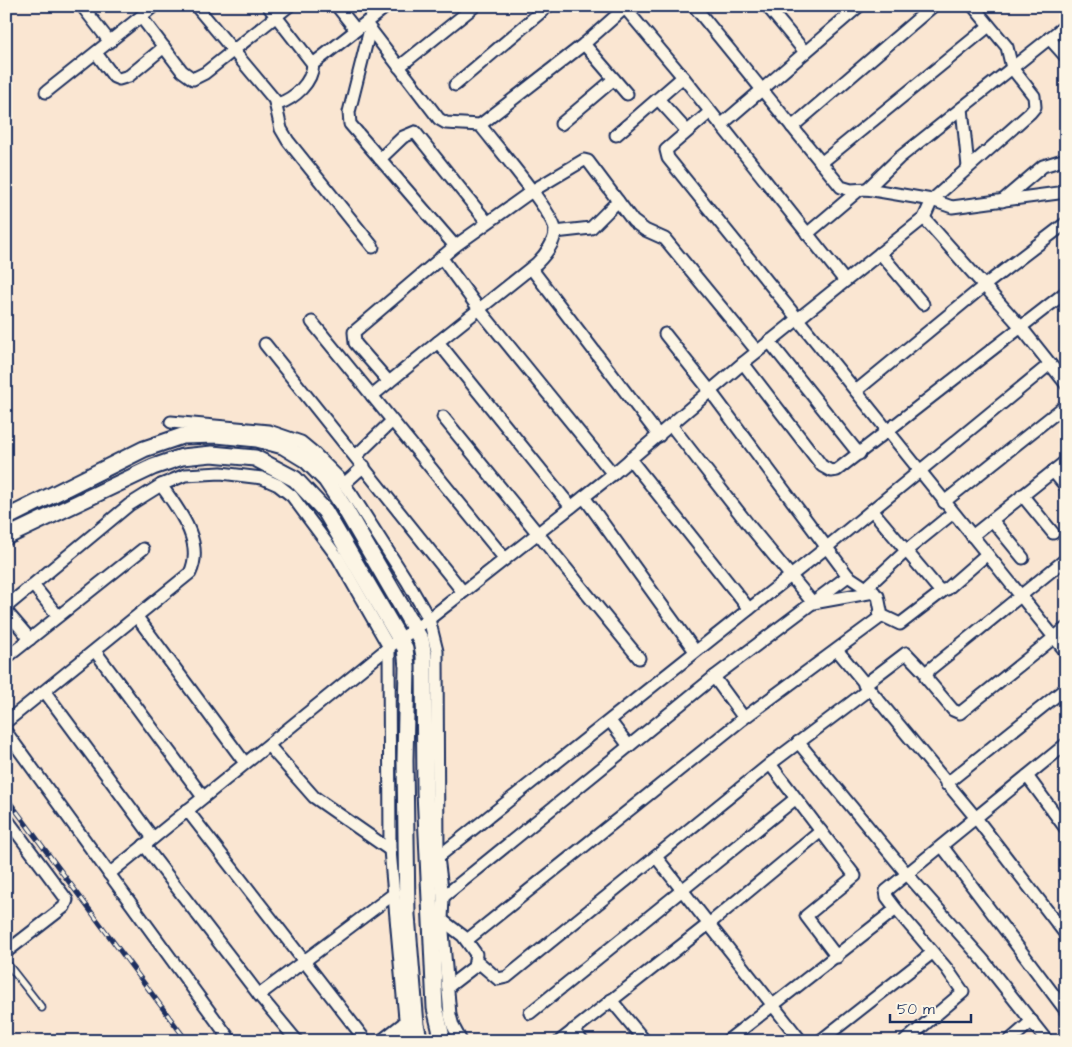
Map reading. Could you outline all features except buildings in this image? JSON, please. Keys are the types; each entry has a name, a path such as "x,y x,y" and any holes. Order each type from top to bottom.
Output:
{"street":[{"path":"82,6 110,42"},
{"path":"46,92 154,6"},
{"path":"196,6 275,102 281,129 288,142 373,247"},
{"path":"268,6 313,64 312,74 305,85 282,103 278,104 275,102"},
{"path":"141,17 182,71 193,79 205,73 290,6"},
{"path":"337,6 356,30"},
{"path":"313,64 356,30 368,26 387,6"},
{"path":"399,67 474,6"},
{"path":"455,86 548,6"},
{"path":"694,6 760,90 841,187 932,200 952,207 1064,196"},
{"path":"721,125 859,6"},
{"path":"792,127 933,6"},
{"path":"109,874 395,642 429,619 613,474 757,351 924,218 932,200 1035,107 1034,96 1012,68 1007,47 973,6"},
{"path":"368,26 439,119 446,122 480,125 584,44 626,7 844,281"},
{"path":"773,8 805,52"},
{"path":"807,234 1066,25"},
{"path":"368,26 348,118 354,129 455,246"},
{"path":"821,163 989,26"},
{"path":"1049,38 1066,57"},
{"path":"584,44 627,94"},
{"path":"96,53 114,76 119,79 129,76 164,47"},
{"path":"616,135 683,77"},
{"path":"561,124 614,79"},
{"path":"658,99 687,131"},
{"path":"962,108 968,167"},
{"path":"710,112 666,150 668,158 1066,652"},
{"path":"372,396 531,268 543,257 555,232 552,219 480,125"},
{"path":"380,159 403,138 415,132 487,222"},
{"path":"1002,201 1043,166 1066,159"},
{"path":"389,382 356,343 354,332 455,246 487,222 532,191 584,160 591,165 638,226 665,239 757,351"},
{"path":"555,232 590,228 618,201"},
{"path":"924,218 1020,326 1065,382"},
{"path":"856,391 984,285 1066,223"},
{"path":"880,253 923,304"},
{"path":"441,258 613,474"},
{"path":"531,268 659,436"},
{"path":"743,363 822,466 831,471 837,470 1066,292"},
{"path":"312,322 505,559"},
{"path":"467,940 744,718 878,619 880,614 881,604 870,590 848,576 711,392 665,334"},
{"path":"438,342 571,507"},
{"path":"769,342 859,454"},
{"path":"265,344 463,592"},
{"path":"438,857 610,721 695,650 827,547 1050,364"},
{"path":"944,502 1066,405"},
{"path":"443,417 638,658"},
{"path":"356,456 392,421"},
{"path":"171,422 269,431 286,436 313,452 344,484 407,581 429,619 437,651 438,857 443,897 442,920 451,1021 461,1041"},
{"path":"671,425 748,524 813,603"},
{"path":"6,518 144,450 182,436 217,435 257,440 283,446 306,460 326,480 416,628 424,656 425,792 435,1008 444,1041"},
{"path":"6,537 153,467 182,457 212,454 255,458 295,479 325,511 395,642 390,850 407,1041"},
{"path":"630,459 749,609"},
{"path":"972,536 1066,461"},
{"path":"344,484 364,466"},
{"path":"1053,471 1066,487"},
{"path":"30,639 6,609 129,505 161,485 185,475 221,473 262,478 278,485 292,496 338,558 395,642 404,648 407,667 405,760 407,915 416,1025 420,1041"},
{"path":"6,722 185,578 193,566 195,557 189,529 161,485"},
{"path":"1022,495 1053,533"},
{"path":"584,497 695,650"},
{"path":"872,510 936,588 943,591"},
{"path":"813,603 870,590 906,551 953,513"},
{"path":"992,520 1023,558"},
{"path":"6,658 143,549"},
{"path":"880,614 900,624 987,554"},
{"path":"926,674 1066,559"},
{"path":"443,897 714,677 848,576"},
{"path":"33,585 58,616"},
{"path":"136,617 245,763"},
{"path":"442,920 467,940 476,954 477,961 498,979 507,977 656,858 906,653 926,674 928,682 953,710 960,713 1066,628"},
{"path":"837,650 976,818 1066,935"},
{"path":"95,652 203,797"},
{"path":"714,677 744,718"},
{"path":"946,784 1066,688"},
{"path":"45,692 148,841 259,995 297,1041"},
{"path":"610,721 629,746"},
{"path":"6,732 231,1041"},
{"path":"798,742 907,874 984,960 1046,1041"},
{"path":"905,1041 963,992 947,969 885,894 1066,744"},
{"path":"269,746 314,797 390,850"},
{"path":"770,764 855,876 806,916 837,957"},
{"path":"1027,776 1066,829"},
{"path":"530,1013 795,799"},
{"path":"187,810 366,1041"},
{"path":"6,818 67,900 64,907 6,952"},
{"path":"560,1041 710,923 821,831"},
{"path":"942,846 1066,1011"},
{"path":"656,858 710,923 801,1041"},
{"path":"259,995 395,893"},
{"path":"727,1041 837,957 896,909"},
{"path":"820,1041 932,953"},
{"path":"448,987 468,973 477,961"},
{"path":"611,1000 645,1041"},
{"path":"1009,1041 1032,1021"},
{"path":"381,1041 404,1023"},
{"path":"573,1030 582,1041"}],"lane":[{"path":"6,962 42,1008"}],"railway":[{"path":"6,797 187,1041"}]}
